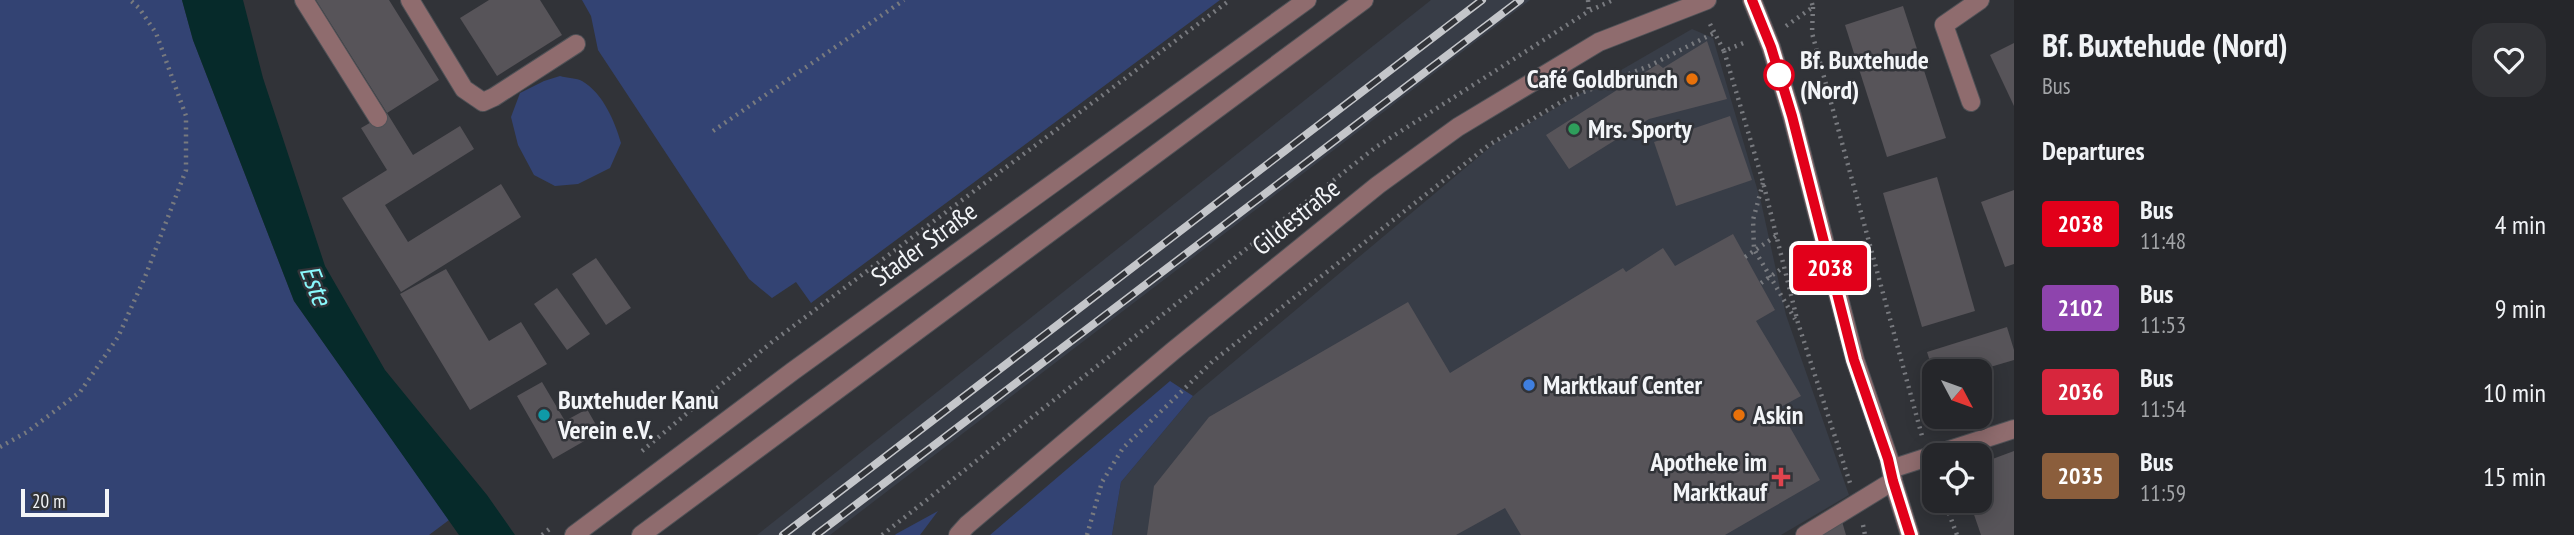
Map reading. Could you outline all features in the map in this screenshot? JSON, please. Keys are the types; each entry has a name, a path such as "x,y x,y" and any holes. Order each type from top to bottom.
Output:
{"street":[{"path":"303,0 378,118"},
{"path":"410,0 464,89 483,102 576,44"},
{"name":"Stader Straße","path":"574,535 793,371 1307,0"},
{"path":"641,535 1364,0"},
{"name":"Gildestraße","path":"958,535 1031,468 1172,351 1378,185 1458,127 1599,42 1707,0"},
{"path":"1752,0 1771,47 1792,116 1854,360 1910,535"},
{"path":"1971,102 1944,25 1980,0"},
{"path":"1971,443 2014,429"},
{"path":"1805,535 1858,503 1892,475 1922,461"}],"path":[{"path":"0,447 27,432 80,392 118,337 145,277 186,170 186,116 156,33 139,8 130,0"},
{"path":"713,131 904,0"},
{"path":"638,455 772,342 1230,0"},
{"path":"1588,0 1589,11"},
{"path":"882,535 1376,147 1589,11 1613,0"},
{"path":"1813,7 1812,33 1928,443"},
{"path":"1087,535 1102,482 1123,448 1213,361 1489,145 1566,99 1648,66 1714,33"},
{"path":"1724,51 1763,182 1798,323 1858,503 1865,535"},
{"path":"1805,67 1819,58"},
{"path":"1763,182 1753,220 1754,249 1798,323"},
{"path":"1745,257 1776,236"},
{"path":"1760,284 1784,267"},
{"path":"1948,513 1956,535"},
{"path":"543,534 555,525"}],"shaded area":[{"path":"0,0 182,0 193,40 294,301 449,520 429,535 0,535"},
{"path":"582,0 1220,0 811,303 796,282 772,298 749,279 598,50 591,16"},
{"path":"1431,0 1530,0 830,535 757,535"},
{"path":"1692,29 1713,38 1761,202 1786,315 1849,495 1781,535 1112,535 1121,482 1193,396 1495,143"},
{"path":"560,76 580,80 596,93 612,117 621,143 610,168 578,184 555,186 534,175 518,145 511,117 520,93"},
{"path":"1170,381 1193,396 1121,482 1112,535 990,535"},
{"path":"938,511 920,535 895,535 896,534"}],"water":[{"name":"Este","path":"182,0 243,0 263,78 325,266 385,370 487,495 515,535 459,535 294,301 193,40"}],"building":[{"path":"316,0 389,0 439,80 387,113"},
{"path":"489,0 540,0 562,35 497,76 460,18"},
{"path":"1903,6 1946,138 1887,157 1845,25"},
{"path":"1707,41 1727,99 1649,119 1569,169 1546,135 1658,64 1663,68"},
{"path":"2014,43 2014,106 1990,55"},
{"path":"387,113 413,155 460,126 474,149 385,205 408,242 501,184 521,217 401,292 342,198 387,170 361,128"},
{"path":"1730,116 1752,180 1676,206 1654,142"},
{"path":"1937,177 1975,311 1922,327 1883,193"},
{"path":"2014,190 2014,264 2005,267 1981,202"},
{"name":"Marktkauf Center","path":"1733,234 1775,310 1756,321 1801,396 1779,408 1820,480 1725,535 1521,535 1505,508 1456,535 1147,535 1154,486 1209,417 1408,302 1450,373 1623,268 1626,272 1663,248 1675,266"},
{"path":"596,258 631,308 606,325 572,274"},
{"path":"446,269 489,341 521,322 547,364 470,410 400,294"},
{"path":"557,288 590,334 567,350 534,304"},
{"path":"2007,327 2014,360 1992,366 1992,359 1929,359 1927,352"},
{"name":"Buxtehuder Kanu Verein e.V.","path":"542,382 565,421 587,409 600,432 553,459 517,396"},
{"path":"2014,451 2014,535 1981,535 1973,513 1992,513 1992,459"},
{"path":"1841,518 1846,535 1813,535"}],"railway":[{"path":"783,535 1482,0"},
{"path":"816,535 1520,0"}],"bus line":[{"name":"2038","path":"1752,0 1771,47 1792,116 1854,360 1888,459 1910,535"}],"place":[{"name":"Bf. Buxtehude (Nord)","path":"1779,75"},
{"name":"Café Goldbrunch","path":"1692,79"},
{"name":"Mrs. Sporty","path":"1574,129"},
{"name":"Marktkauf Center","path":"1529,385"},
{"name":"Buxtehuder Kanu Verein e.V.","path":"544,415"},
{"name":"Askin","path":"1739,415"},
{"name":"Apotheke im Marktkauf","path":"1781,477"}]}
